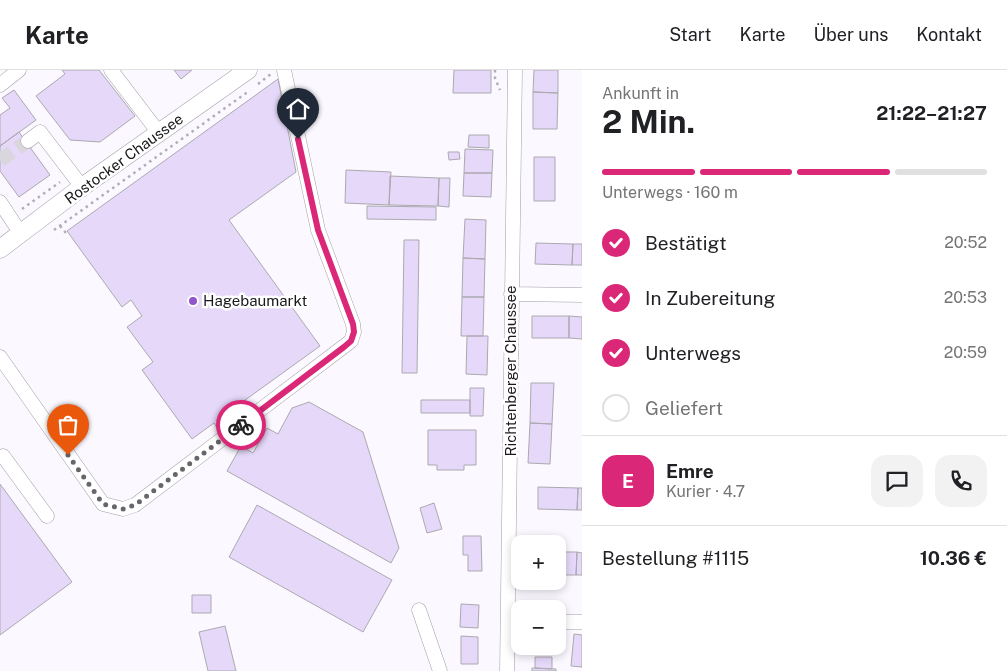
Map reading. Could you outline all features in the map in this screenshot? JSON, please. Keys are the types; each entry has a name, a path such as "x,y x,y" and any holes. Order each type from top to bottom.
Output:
{"main road":[{"name":"Rostocker Chaussee","path":"0,249 82,187 248,70"}],"street":[{"path":"0,84 19,70"},
{"path":"110,70 159,133"},
{"path":"0,357 103,504 123,509 135,505 351,341 354,332 353,324 318,230 284,70"},
{"name":"Richtenberger Chaussee","path":"514,600 512,294 515,70"},
{"path":"28,141 40,132 82,187"},
{"path":"0,202 21,234"},
{"path":"512,294 582,295"},
{"path":"3,456 48,516"},
{"path":"419,610 440,671"},
{"path":"566,622 582,622"},
{"name":"Richtenberger Chaussee","path":"506,671 511,640"}],"path":[{"path":"52,231 277,70"},
{"path":"60,226 66,233"}],"building":[{"path":"62,70 99,70 135,116 100,142 70,140 36,96 65,74"},
{"path":"174,70 192,70 181,79"},
{"path":"454,70 491,70 491,93 453,93"},
{"path":"534,70 558,70 558,93 533,92"},
{"path":"278,79 296,172 229,220 320,346 223,416 226,421 217,428 214,423 192,439 142,370 153,362 127,327 142,316 131,300 122,307 67,231"},
{"path":"14,90 36,120 0,146 0,115 10,108 2,98"},
{"path":"533,92 558,93 557,129 533,129"},
{"path":"19,132 50,175 19,197 0,171 0,146"},
{"path":"469,135 489,135 489,148 468,147"},
{"path":"465,149 493,150 492,173 464,173"},
{"path":"448,152 459,152 460,159 449,160"},
{"path":"534,157 555,157 555,201 534,201"},
{"path":"346,170 391,172 389,205 345,203"},
{"path":"464,173 492,173 491,197 463,196"},
{"path":"390,176 439,178 438,206 389,205"},
{"path":"439,178 450,178 449,207 438,206"},
{"path":"367,206 436,207 436,220 367,219"},
{"path":"465,219 486,220 485,259 463,258"},
{"path":"404,240 419,240 417,373 402,373"},
{"path":"536,243 573,244 572,265 535,264"},
{"path":"573,244 582,244 582,265 572,265"},
{"path":"463,258 485,259 484,297 462,297"},
{"path":"462,297 484,297 483,336 461,336"},
{"path":"532,316 569,316 569,338 532,338"},
{"path":"569,316 582,317 582,339 569,338"},
{"path":"467,336 488,336 487,375 466,374"},
{"path":"531,383 554,383 552,424 530,423"},
{"path":"470,388 484,388 483,416 470,416"},
{"path":"421,400 470,400 470,413 421,413"},
{"path":"309,402 363,432 399,548 391,563 227,471 241,446 253,453 267,428 278,434 292,408"},
{"path":"530,423 552,424 550,464 528,463"},
{"path":"428,430 476,430 476,465 464,465 464,470 437,470 437,465 428,465"},
{"path":"0,484 72,582 0,635"},
{"path":"538,487 578,488 577,510 538,509"},
{"path":"578,488 582,488 582,510 577,510"},
{"path":"434,503 442,529 427,533 420,508"},
{"path":"257,505 392,580 363,632 229,557"},
{"path":"463,536 481,536 482,571 468,571 468,555 463,555"},
{"path":"566,552 577,552 576,575 566,575"},
{"path":"577,552 582,553 582,575 576,575"},
{"path":"192,595 211,595 211,613 192,613"},
{"path":"461,604 479,605 478,628 460,627"},
{"path":"225,626 236,671 208,671 199,632"},
{"path":"574,634 582,635 582,667 571,666"},
{"path":"461,636 478,637 478,664 461,664"},
{"path":"535,657 552,657 552,669 535,668"},
{"path":"532,668 556,669 556,671 532,671"}],"tunnel":[{"path":"0,160 28,141"}],"way so far":[{"path":"68,455 103,504 123,509 135,505 241,425"}],"place":[{"name":"Hagebaumarkt","path":"193,301"}],"route":[{"path":"241,425 344,347 351,341 354,332 341,289 318,230 298,139"}]}
